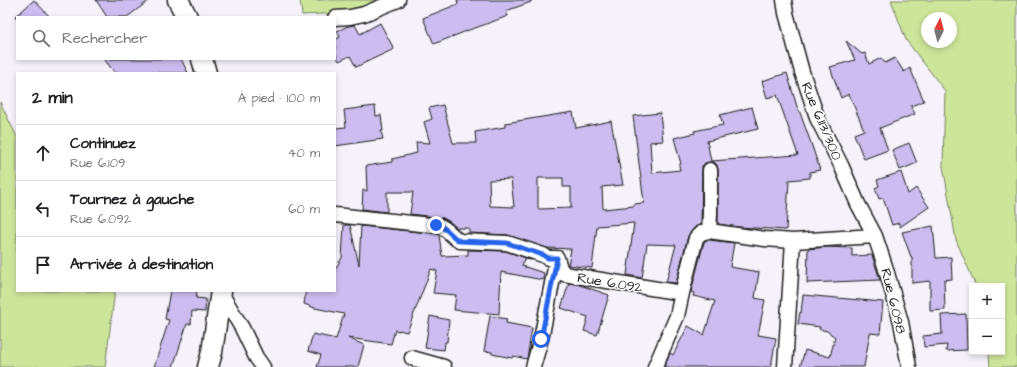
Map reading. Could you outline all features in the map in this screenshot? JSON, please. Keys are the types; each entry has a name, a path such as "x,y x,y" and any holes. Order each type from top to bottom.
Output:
{"street":[{"path":"178,0 186,16"},
{"path":"336,18 364,14 398,0"},
{"name":"Rue 6.113/300","path":"784,0 786,13 802,72 818,120 875,236"},
{"path":"202,60 206,72"},
{"path":"709,231 710,170"},
{"path":"336,215 440,226 460,241 507,243 548,258 557,258 541,339 533,367"},
{"path":"655,367 677,316 696,238 701,233 709,231 765,239 793,241 875,236"},
{"name":"Rue 6.098","path":"875,236 901,322 909,367"},
{"path":"785,367 793,241"},
{"name":"Rue 6.092","path":"557,258 560,268 564,274 682,293"},
{"path":"208,367 212,352 221,292"},
{"path":"221,292 242,328 256,357 263,367"},
{"path":"412,358 444,367"}],"green space":[{"path":"300,0 389,0 360,12 302,15"},
{"path":"891,0 1017,0 1017,367 990,367 989,355 1005,355 1005,283 975,283 956,240 943,166 945,91 906,40"},
{"path":"0,102 16,135 16,292 115,292 105,367 0,367"}],"building":[{"path":"34,0 49,16 16,16"},
{"path":"96,0 150,0 128,16 106,16"},
{"path":"457,0 531,0 531,2 506,11 508,16 434,44 423,18 458,4"},
{"path":"380,23 394,49 356,67 350,56 339,61 336,55 336,39 340,37 337,31 348,26 355,25 360,34"},
{"path":"846,41 862,54 865,53 869,64 881,58 885,63 895,58 904,72 910,68 924,101 911,106 915,114 880,128 888,150 864,159 854,134 864,130 849,94 841,98 830,67 855,60"},
{"path":"105,60 182,60 188,72 114,72"},
{"path":"787,73 798,110 820,170 810,172 810,178 789,180 786,230 718,224 717,165 714,162 705,163 702,166 701,224 695,227 688,236 676,283 666,282 676,245 647,244 642,278 627,275 634,223 597,226 592,268 568,265 571,249 547,248 508,235 469,233 469,228 457,228 443,218 410,214 413,192 387,192 387,212 362,209 363,190 367,191 366,166 392,162 392,159 417,153 416,142 430,143 424,122 432,119 429,108 443,105 453,143 476,143 475,132 505,127 505,123 573,112 576,128 611,121 623,185 602,187 603,209 634,206 634,204 644,203 633,116 660,113 663,141 650,142 652,173 680,170 679,165 681,164 674,138 695,133 694,131 723,125 720,115 752,107 758,129 707,141 711,161 798,155 777,95 767,98 762,81","holes":["538,178 563,178 563,187 571,187 571,208 538,209","511,179 514,207 490,206 489,180"]},
{"path":"375,106 376,116 381,115 383,131 381,131 383,139 336,146 336,128 346,127 344,110"},
{"path":"909,143 917,163 900,170 892,150"},
{"path":"901,172 908,194 916,188 929,207 900,227 899,223 892,225 883,198 879,199 875,188 879,186 877,180"},
{"path":"344,225 350,225 359,265 361,226 438,234 442,256 468,255 468,250 505,251 532,260 524,259 522,266 544,273 543,280 501,272 499,314 454,310 456,295 433,293 437,271 431,269 407,332 395,330 391,344 348,338 364,345 358,367 317,367 321,355 308,351 313,334 336,339 344,314 315,308 304,304 306,292 336,292 336,267 342,258"},
{"path":"933,226 936,258 951,257 952,279 944,280 945,310 930,311 930,281 912,283 912,257 902,232"},
{"path":"709,240 734,243 730,267 759,272 755,298 765,300 758,335 776,338 771,367 664,367 670,353 673,355 688,326 704,335 715,301 693,296 694,293 691,292 704,242"},
{"path":"827,247 852,248 852,256 872,255 880,280 807,283 808,249"},
{"path":"569,283 580,285 609,295 597,335 584,331 588,317 561,308"},
{"path":"170,292 197,292 196,298 206,299 205,312 192,311 191,324 187,324 173,367 154,367 169,320 165,319"},
{"path":"803,295 883,302 880,334 870,333 864,367 800,367 805,350 830,357 835,337 827,331 819,329 820,327 798,324"},
{"path":"966,314 967,350 946,351 947,345 924,347 923,336 942,334 941,315"},
{"path":"430,316 449,320 447,342 445,342 444,350 425,348"},
{"path":"490,316 507,319 506,323 532,328 527,359 513,356 512,358 484,351"}],"route":[{"path":"436,225 443,227 460,241 507,243 548,258 557,258 541,339"}]}
